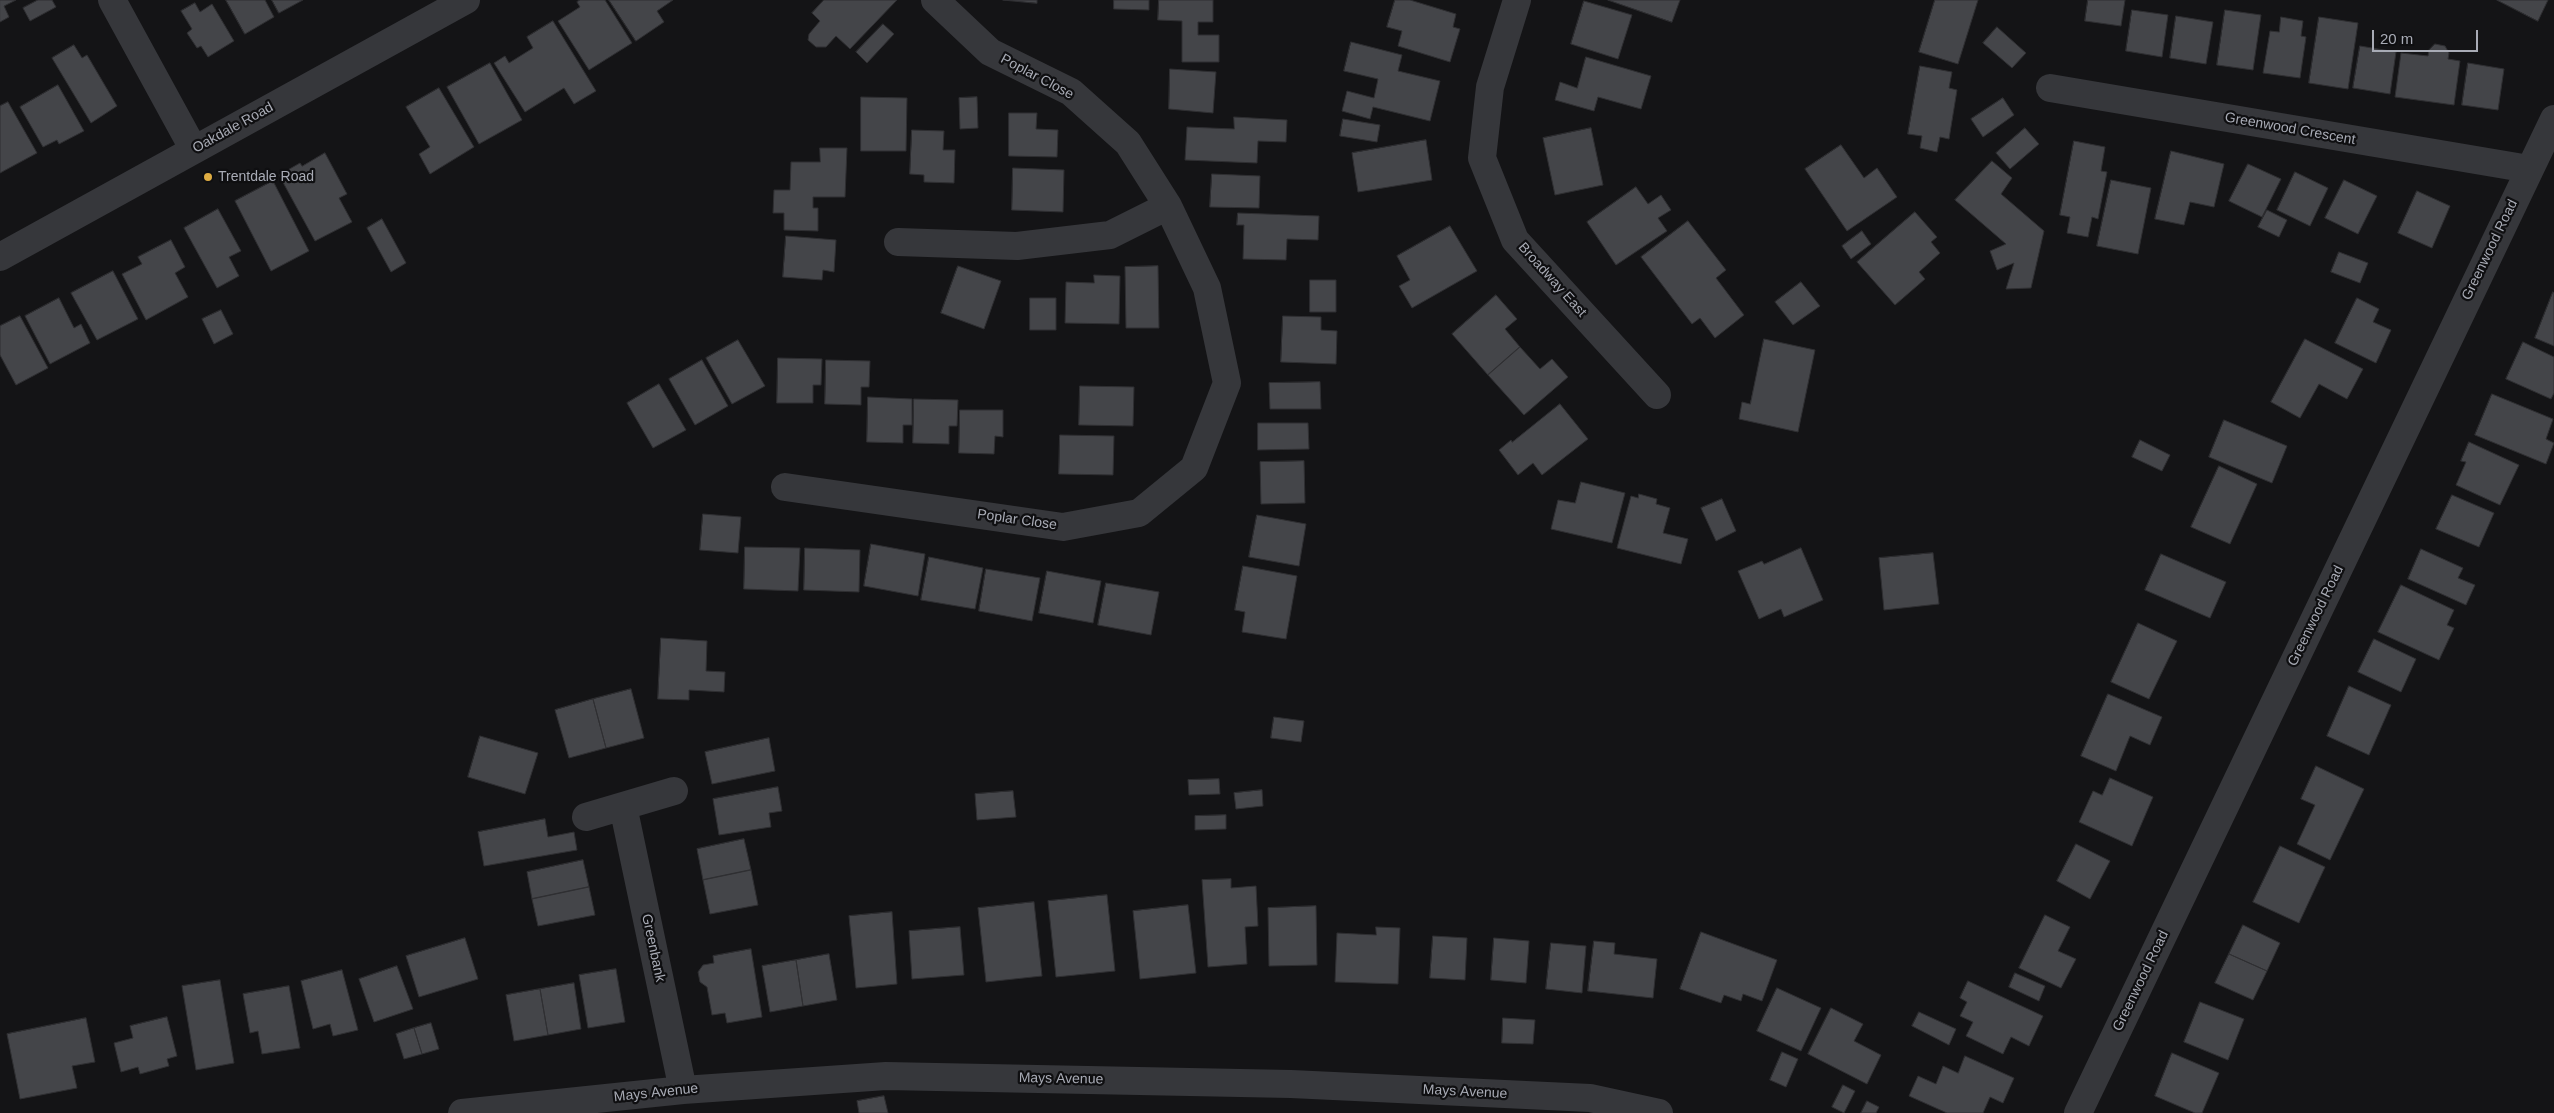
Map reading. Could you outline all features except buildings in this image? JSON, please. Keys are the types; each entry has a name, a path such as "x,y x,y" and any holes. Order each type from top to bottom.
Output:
{"street":[{"path":"112,0 194,150"},
{"name":"Oakdale Road","path":"0,257 466,0"},
{"name":"Poplar Close","path":"785,487 1063,527 1139,513 1194,468 1227,383 1207,288 1168,206 1128,143 1071,92 990,52 935,0"},
{"name":"Broadway East","path":"1517,0 1490,87 1482,158 1515,240 1657,395"},
{"name":"Greenwood Crescent","path":"2050,88 2529,169"},
{"name":"Greenwood Road","path":"2078,1113 2554,119"},
{"path":"898,242 1017,246 1110,235 1168,206"},
{"path":"586,817 674,790"},
{"name":"Greenbank","path":"623,806 683,1090"},
{"name":"Mays Avenue","path":"462,1113 683,1090 886,1076 1281,1084 1590,1098 1658,1113"}],"place":[{"name":"Trentdale Road","path":"208,177"}]}
